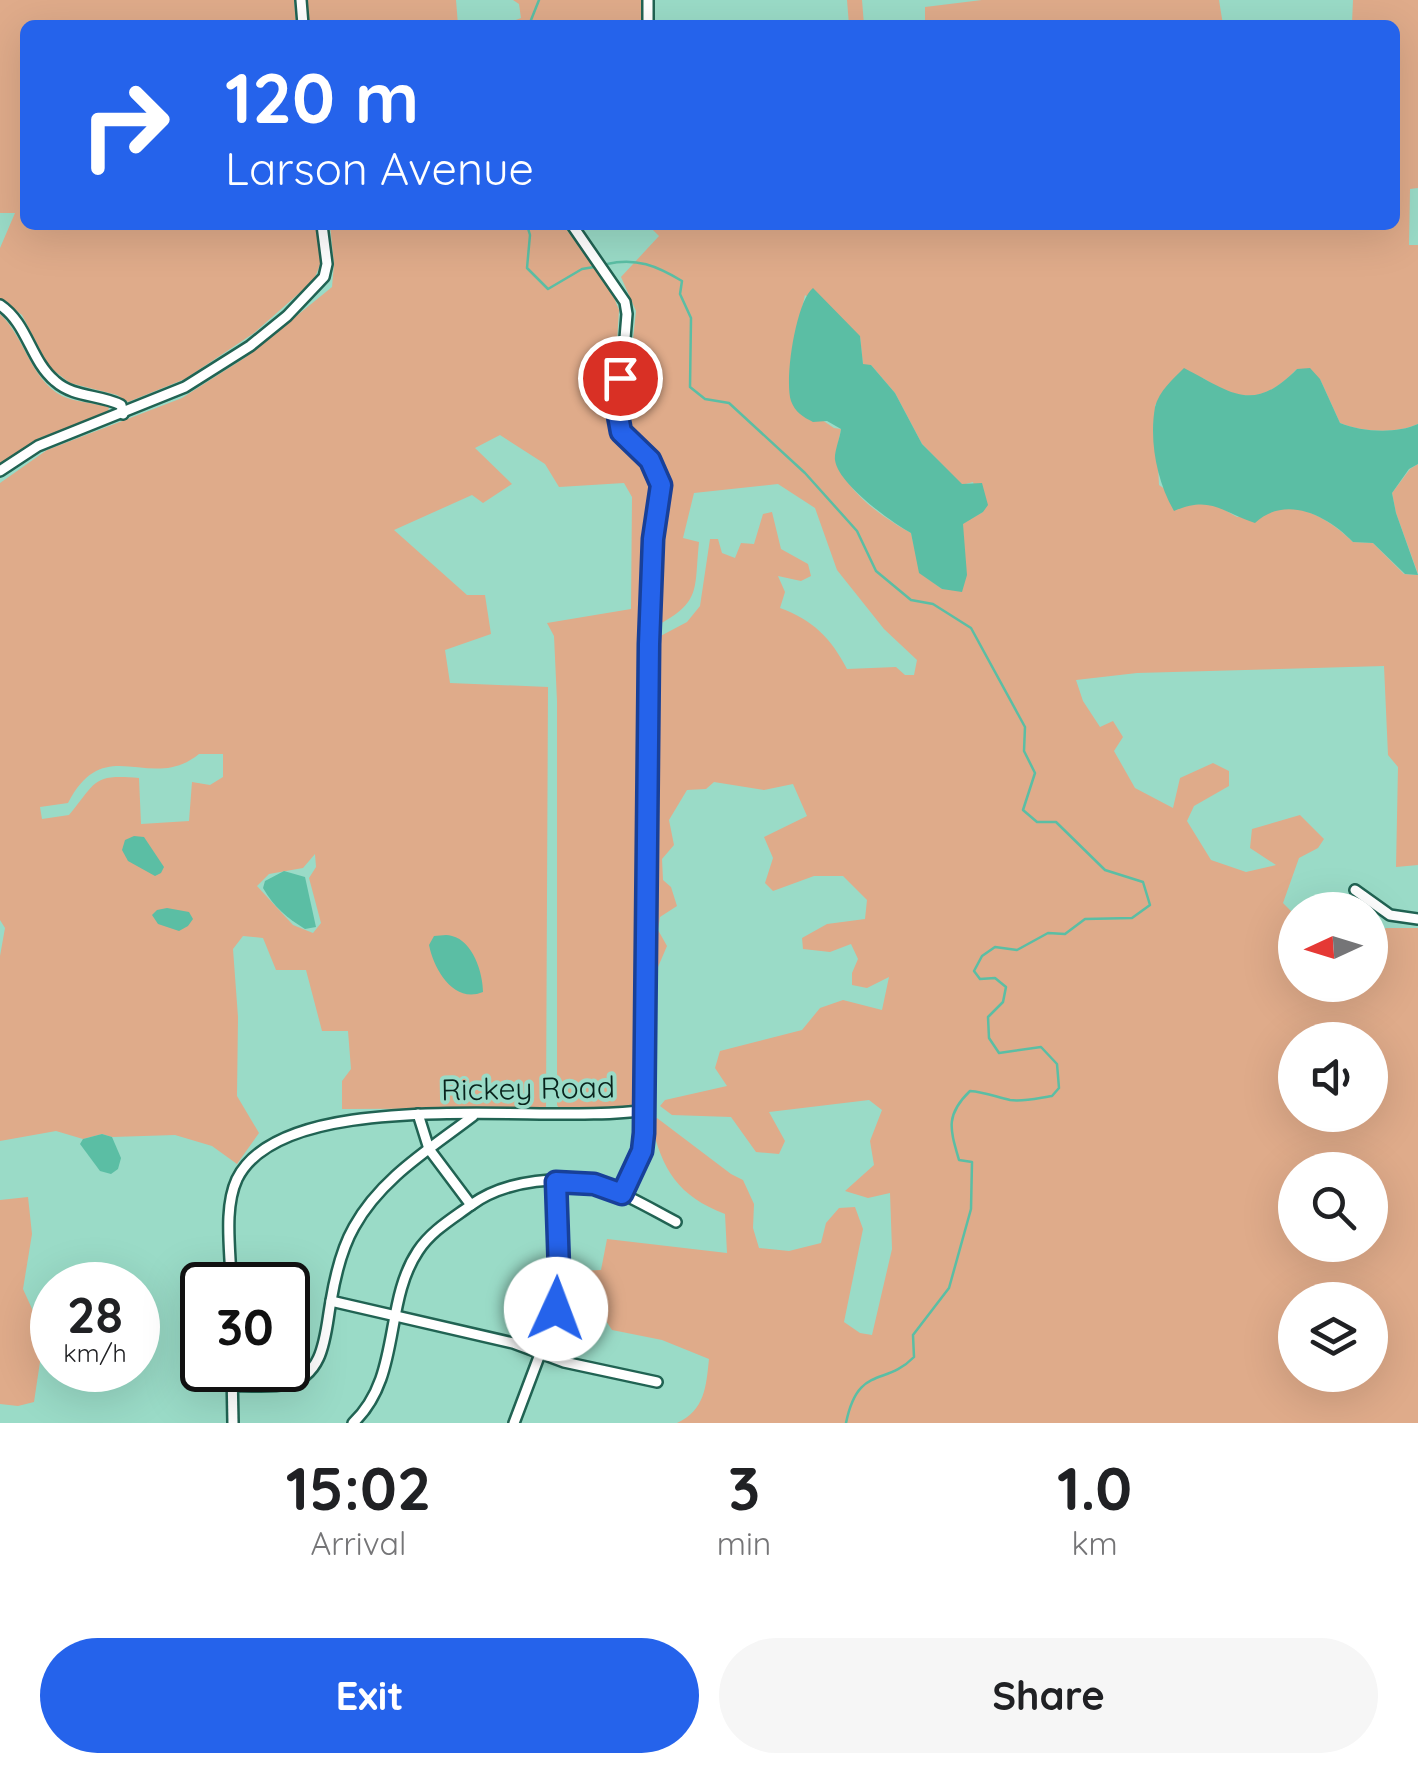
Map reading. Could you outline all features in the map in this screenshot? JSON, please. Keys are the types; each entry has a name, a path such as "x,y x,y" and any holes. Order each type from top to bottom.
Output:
{"street":[{"path":"0,471 38,446 124,414 218,368 317,288 327,264 323,230"},
{"name":"Rickey Road","path":"231,1262 230,1206 235,1185 255,1157 297,1132 350,1120 418,1114 645,1110 649,644 653,539 661,485 654,464 627,440 618,422 625,302 576,230"},
{"path":"0,305 15,317 43,368 57,384 76,394 113,401 121,405 124,414"},
{"path":"1355,890 1390,915 1418,919"},
{"path":"622,1194 642,1151 645,1110"},
{"path":"418,1114 430,1149 470,1205"},
{"path":"310,1370 323,1350 343,1252 358,1220 379,1191 474,1114"},
{"path":"514,1423 556,1309 556,1182"},
{"path":"353,1423 367,1408 382,1378 407,1274 418,1251 432,1234 470,1205 500,1187 556,1182 594,1184 676,1222"},
{"path":"330,1301 513,1342 542,1354 658,1382"},
{"path":"232,1392 233,1423"}],"shaded area":[{"path":"0,0 294,0 296,20 20,20 20,230 318,230 321,262 314,280 254,333 185,379 128,402 117,395 70,383 49,367 22,315 0,299 0,248 15,213 0,213"},
{"path":"306,0 456,0 458,20 308,20"},
{"path":"513,0 642,0 642,20 516,20 521,18 519,4"},
{"path":"847,0 862,0 864,20 849,20"},
{"path":"982,0 1219,0 1222,20 925,20 925,7"},
{"path":"1353,0 1418,0 1418,188 1410,189 1409,245 1418,245 1418,424 1379,431 1340,423 1320,379 1297,369 1274,388 1253,396 1230,392 1203,378 1155,405 1159,485 1188,505 1211,502 1237,517 1278,508 1309,512 1353,542 1373,543 1404,574 1418,575 1418,865 1396,867 1398,767 1388,755 1384,666 1137,673 1076,680 1083,701 1100,727 1113,721 1123,737 1114,751 1135,788 1173,808 1180,778 1213,763 1229,771 1229,786 1194,806 1187,821 1211,860 1246,872 1276,865 1250,848 1252,829 1300,815 1324,839 1318,848 1299,858 1287,892 1278,892 1278,1002 1388,1002 1388,928 1418,928 1418,1423 677,1423 699,1404 709,1359 662,1340 612,1330 595,1304 571,1291 576,1271 601,1270 607,1239 727,1253 725,1214 695,1199 674,1179 655,1139 651,1122 657,1118 743,1180 754,1204 753,1228 759,1248 789,1251 821,1243 826,1223 839,1208 855,1207 863,1229 844,1322 860,1333 872,1335 892,1249 890,1193 868,1198 845,1191 874,1165 870,1141 882,1110 869,1100 769,1112 785,1141 779,1154 756,1152 731,1117 672,1115 660,1106 665,1100 727,1086 715,1068 720,1051 802,1030 820,1008 843,1000 882,1010 889,977 867,988 852,985 858,959 851,944 830,952 803,949 802,938 827,924 865,919 867,900 843,876 814,876 773,891 765,883 773,858 764,837 807,816 793,784 764,790 714,782 706,789 687,790 669,820 674,845 662,859 663,880 671,887 677,906 660,917 658,930 667,946 658,967 651,967 653,640 687,622 700,606 710,539 718,539 722,553 735,558 741,543 754,544 763,514 772,512 781,549 808,564 811,576 801,581 778,576 785,592 780,608 820,631 847,669 896,667 905,675 914,675 917,660 884,629 837,570 815,508 778,484 694,493 683,538 699,542 693,593 681,610 656,626 668,485 660,460 632,435 625,415 636,311 621,277 659,236 653,230 1400,230 1400,20 1352,20","holes":["805,295 860,336 863,365 871,365 895,393 922,444 962,485 973,482 983,512 963,523 942,589 920,573 911,533 876,510 845,478 837,453 841,429 791,399 793,348"]},
{"path":"331,230 567,230 610,288 619,310 612,423 617,437 645,463 654,484 644,661 641,1101 628,1107 560,1110 557,1105 557,701 554,636 547,623 631,609 632,497 624,483 559,487 545,464 500,435 475,448 512,484 483,503 472,495 394,530 467,595 485,595 491,634 445,650 450,683 548,687 546,1108 342,1109 342,1081 351,1069 348,1031 322,1031 306,970 276,970 263,938 243,936 233,949 238,1017 237,1096 259,1133 237,1164 212,1146 175,1135 102,1134 83,1139 56,1131 0,1141 0,956 5,928 0,920 0,483 47,450 182,398 246,357 332,287","holes":["199,754 223,754 223,777 210,785 192,782 189,821 141,824 139,778 123,777 96,783 69,815 42,819 40,807 68,803 82,782 97,771 113,766 163,768 181,765","315,854 316,867 309,878 321,923 313,933 293,925 257,886 269,874 303,868"]},
{"path":"813,288 860,336 863,364 871,365 895,393 922,444 962,484 982,483 988,505 963,524 967,575 962,592 942,589 919,573 911,533 845,480 835,460 841,429 827,421 813,422 793,405 789,376 793,342 801,308"},
{"path":"0,314 51,389 67,398 109,407 108,413 39,438 0,464"},
{"path":"1184,368 1229,391 1255,395 1281,383 1297,369 1310,368 1320,379 1340,423 1379,431 1418,424 1418,464 1409,469 1392,493 1418,575 1405,574 1373,543 1353,542 1332,524 1306,512 1280,510 1255,523 1207,505 1174,511 1156,461 1153,420 1160,396"},
{"path":"1418,464 1418,574 1392,493"},
{"path":"144,837 164,867 161,873 155,876 128,861 122,850 125,840"},
{"path":"284,871 305,877 316,927 305,929 292,921 263,888 265,881"},
{"path":"167,908 189,912 193,919 179,931 158,924 152,915"},
{"path":"434,936 452,936 466,944 479,967 483,992 463,993 447,982 429,945"},
{"path":"102,1134 112,1137 121,1158 118,1169 111,1174 100,1171 80,1144 83,1139"},
{"path":"28,1197 32,1234 23,1289 30,1304 30,1392 35,1392 34,1402 18,1406 0,1404 0,1200"}],"waterway":[{"path":"531,20 539,0"},
{"path":"528,230 527,268 548,289 582,269 594,267"},
{"path":"607,264 646,264 682,281 680,294 691,318 690,387 705,399 729,403 805,473 857,531 876,571 911,600 933,604 971,628 1025,727 1024,751 1035,773 1023,810 1037,822 1056,822 1105,870 1143,882 1150,905 1132,918 1085,919 1065,934 1048,933 1017,950 995,947 982,956 974,971 980,979 995,978 1006,987 1003,1002 988,1017 989,1038 999,1053 1041,1047 1057,1064 1059,1088 1052,1096 1020,1100 970,1091 956,1108 952,1131 959,1160 972,1162 971,1209 949,1288 913,1335 914,1357 893,1372 865,1384 851,1404 846,1423"}],"route":[{"path":"556,1309 556,1182 594,1184 622,1194 642,1151 644,1133 649,644 653,539 661,485 650,460 621,432 617,410 620,378"}]}
